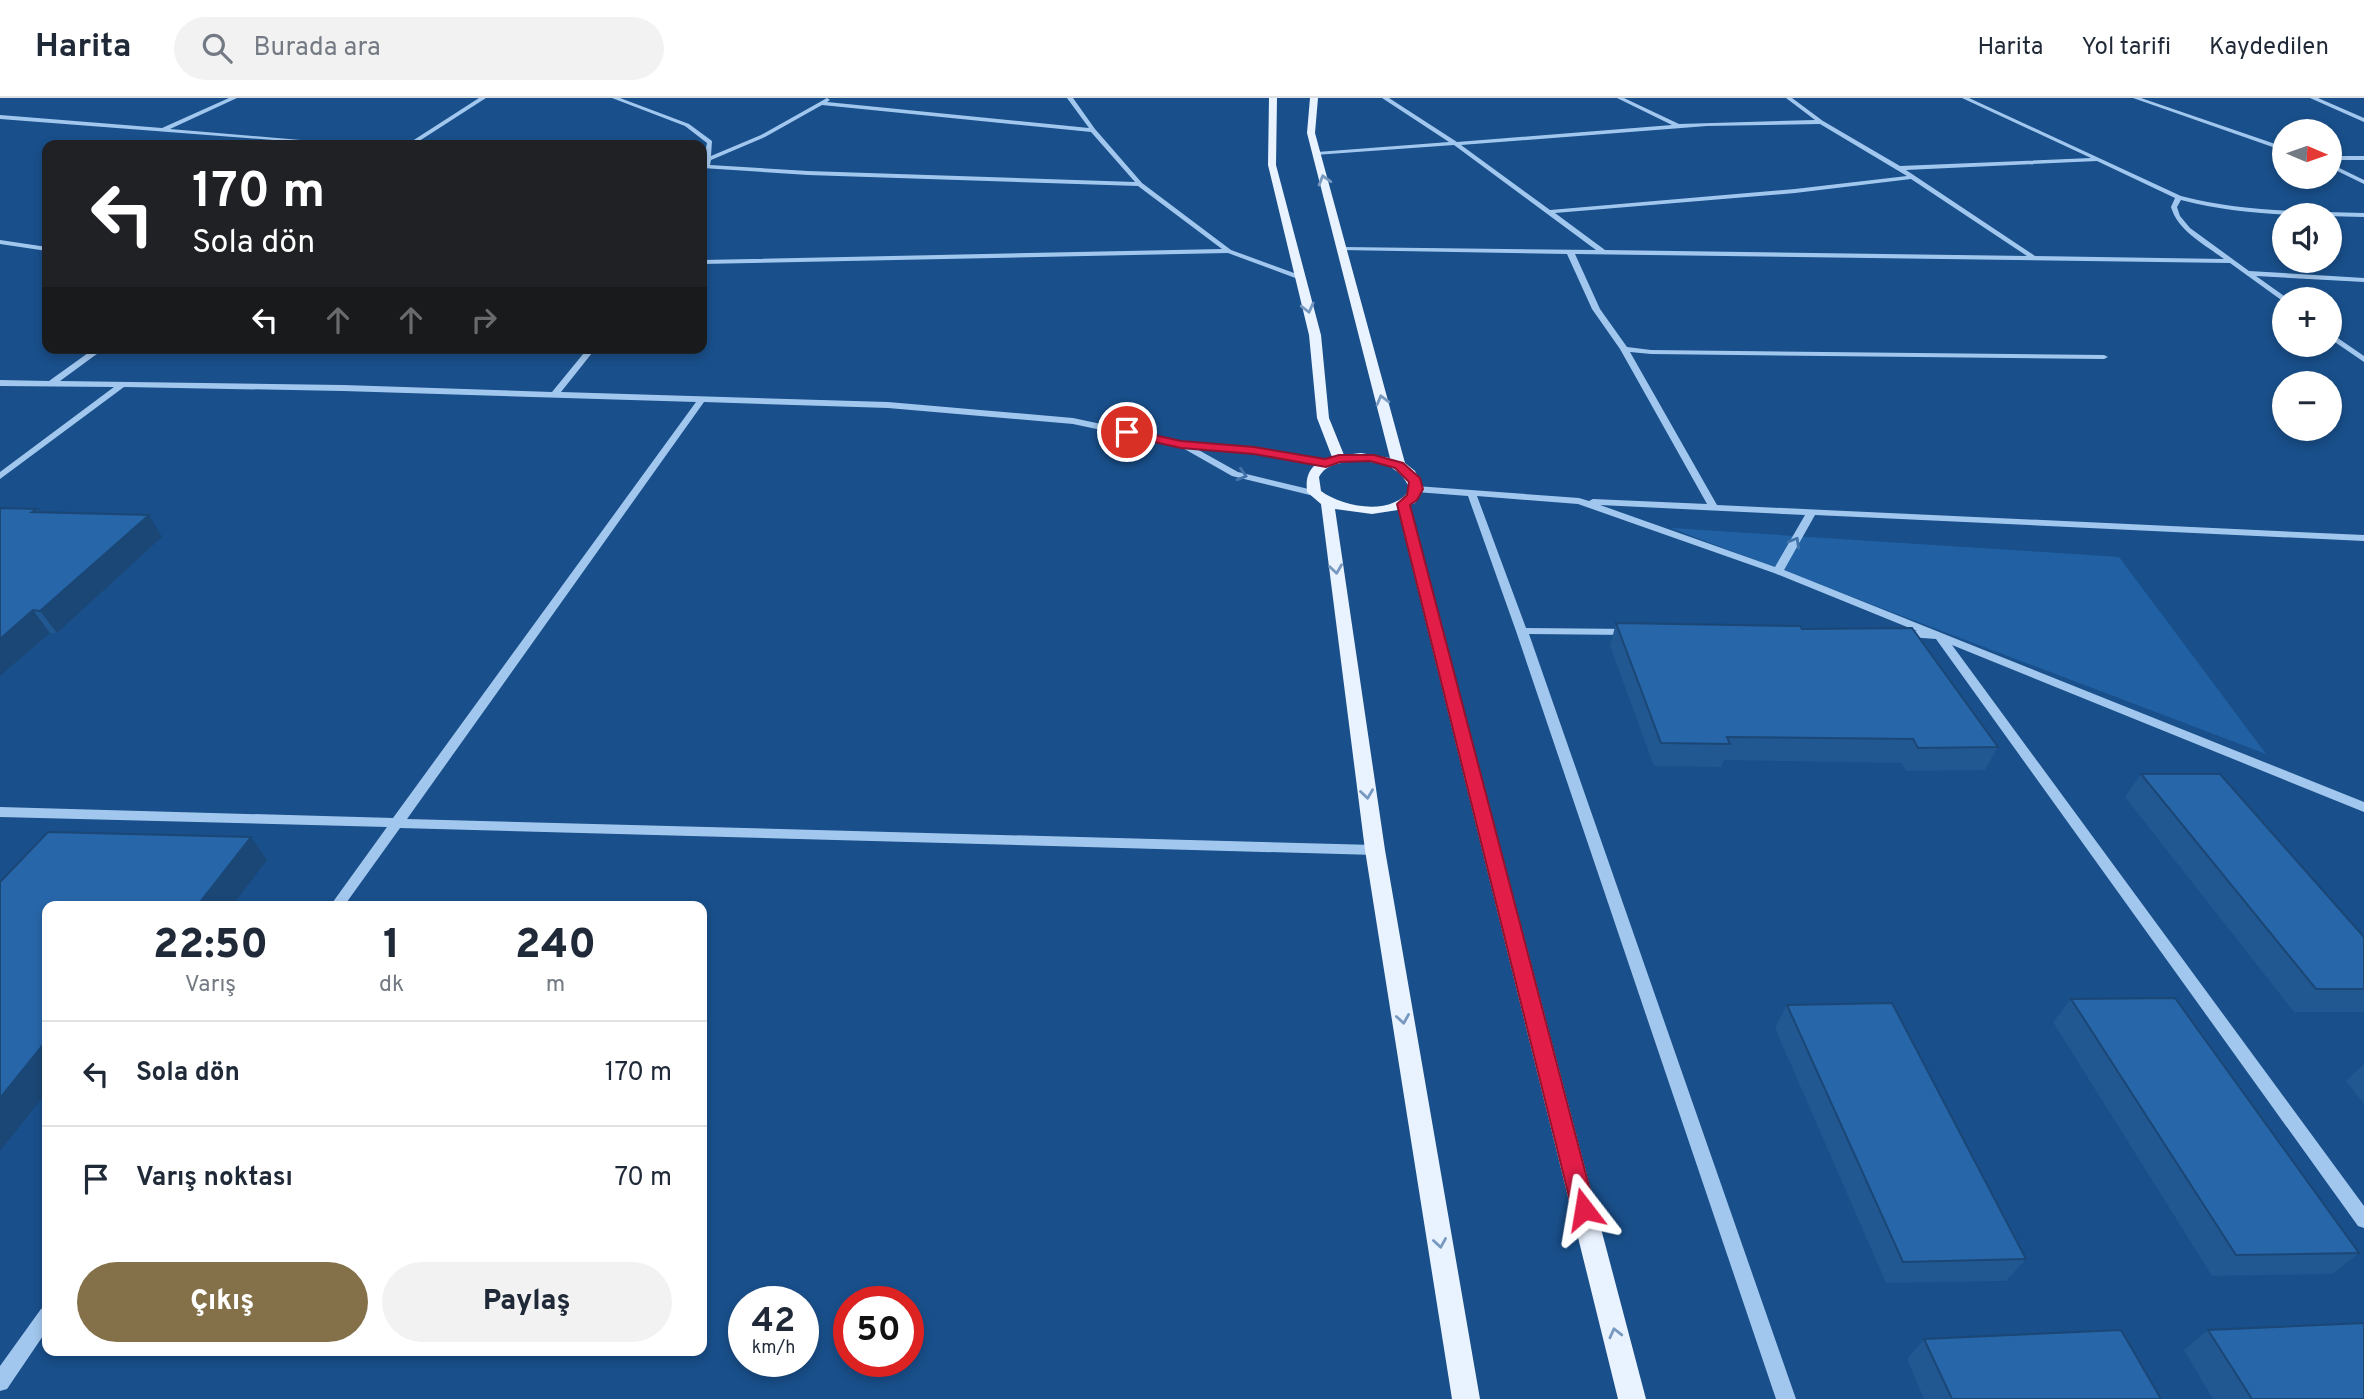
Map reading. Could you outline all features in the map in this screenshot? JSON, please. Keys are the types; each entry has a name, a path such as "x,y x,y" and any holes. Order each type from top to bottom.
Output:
{"main road":[{"path":"1273,98 1270,106 1272,166 1315,335 1323,418 1333,461"},
{"path":"1314,98 1311,133 1399,466"},
{"path":"1410,497 1390,509 1366,511 1341,507 1322,498 1312,486 1312,477 1333,461 1370,457 1399,466 1410,473 1415,481 1410,497 1632,1399"},
{"path":"1322,498 1375,850 1466,1399"}],"street":[{"path":"163,129 234,98"},
{"path":"417,140 483,98"},
{"path":"615,98 687,125 710,142 707,158"},
{"path":"707,163 831,98"},
{"path":"1070,98 1093,130 1140,184 1229,251 1301,277"},
{"path":"1385,98 1458,145 1603,252"},
{"path":"1620,98 1679,126"},
{"path":"1789,98 1821,122 1899,168 2034,257"},
{"path":"1965,98 2179,197 2220,207 2364,215"},
{"path":"2136,98 2272,145"},
{"path":"2314,98 2364,120"},
{"path":"821,103 1093,130"},
{"path":"0,117 296,140"},
{"path":"1317,154 1679,126 1821,122"},
{"path":"2342,158 2364,158"},
{"path":"1899,168 2098,159"},
{"path":"707,164 1140,184"},
{"path":"2342,172 2364,182"},
{"path":"1548,212 1796,191 1912,177"},
{"path":"2179,197 2174,207 2177,216 2188,229 2272,291"},
{"path":"0,242 42,248"},
{"path":"1343,249 2231,261"},
{"path":"707,262 1229,251"},
{"path":"1570,251 1596,309 1624,349 1714,508"},
{"path":"2247,273 2364,280"},
{"path":"2342,344 2364,360"},
{"path":"1624,349 1651,352 2104,357"},
{"path":"51,383 92,354"},
{"path":"555,394 587,354"},
{"path":"0,383 555,394 888,405 1073,421 1181,444 1254,450 1333,461"},
{"path":"0,476 122,384"},
{"path":"341,901 702,399"},
{"path":"1181,444 1235,474 1322,498"},
{"path":"1410,497 1471,492 1714,508 2364,538"},
{"path":"1471,492 1522,631 1786,1399"},
{"path":"1579,501 1778,571 2364,807"},
{"path":"1778,571 1812,512"},
{"path":"1522,631 1647,632"},
{"path":"1883,634 1938,635"},
{"path":"1938,635 2364,1220"},
{"path":"0,812 1375,850"},
{"path":"0,1382 42,1322"}],"shaded area":[{"path":"1671,528 2119,557 2266,754"}],"building":[{"path":"0,508 37,509 32,512 149,515 40,611 33,610 0,639"},
{"path":"1616,623 1800,626 1802,629 1912,628 1998,747 1918,748 1913,739 1727,737 1730,744 1661,743"},
{"path":"2141,774 2220,774 2364,937 2364,989 2316,989"},
{"path":"48,832 251,837 201,901 42,901 42,1046 0,1098 0,882"},
{"path":"2175,998 2359,1253 2236,1255 2071,999"},
{"path":"1892,1003 2026,1259 1903,1262 1787,1005"},
{"path":"2364,1323 2364,1399 2252,1399 2208,1330"},
{"path":"2121,1330 2161,1399 1952,1399 1924,1339"}],"route":[{"path":"1127,432 1181,444 1254,450 1326,463 1339,459 1370,457 1399,466 1410,473 1415,481 1416,489 1412,498 1403,504 1584,1209"}]}
